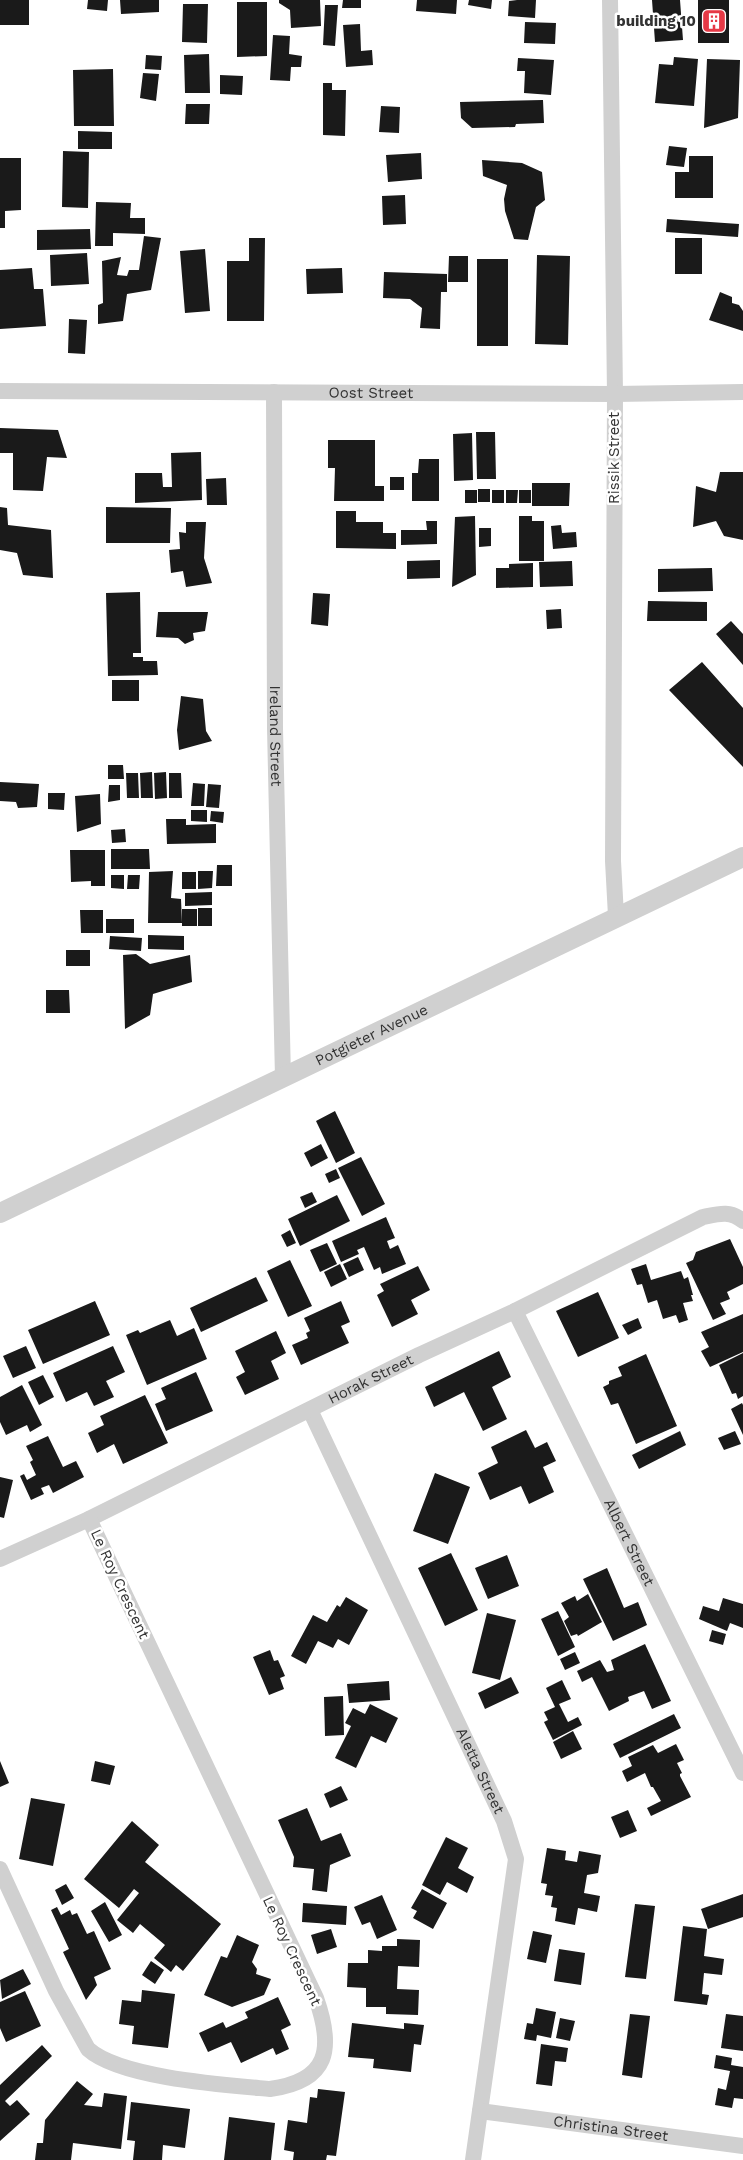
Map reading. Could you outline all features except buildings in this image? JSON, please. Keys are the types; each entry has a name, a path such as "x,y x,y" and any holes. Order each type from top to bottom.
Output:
{"street":[{"name":"Rissik Street","path":"610,0 615,394 612,737 613,861 616,916"},
{"name":"Oost Street","path":"0,391 615,394 743,392"},
{"name":"Ireland Street","path":"274,392 275,728 283,1078"},
{"name":"Potgieter Avenue","path":"0,1213 743,856"},
{"name":"Horak Street","path":"0,1559 88,1519 419,1355 515,1311 703,1217 722,1213 732,1214 743,1222"},
{"name":"Albert Street","path":"515,1311 743,1773"},
{"name":"Aletta Street","path":"310,1410 510,1835 516,1859 474,2160"},
{"name":"Le Roy Crescent","path":"0,1870 56,1991 88,2049 94,2054 104,2060 146,2073 270,2089 290,2085 316,2070 324,2050 323,2023 316,1998 88,1519"},
{"name":"Christina Street","path":"480,2111 743,2146"}],"place":[{"name":"building 10","path":"714,21"}]}
